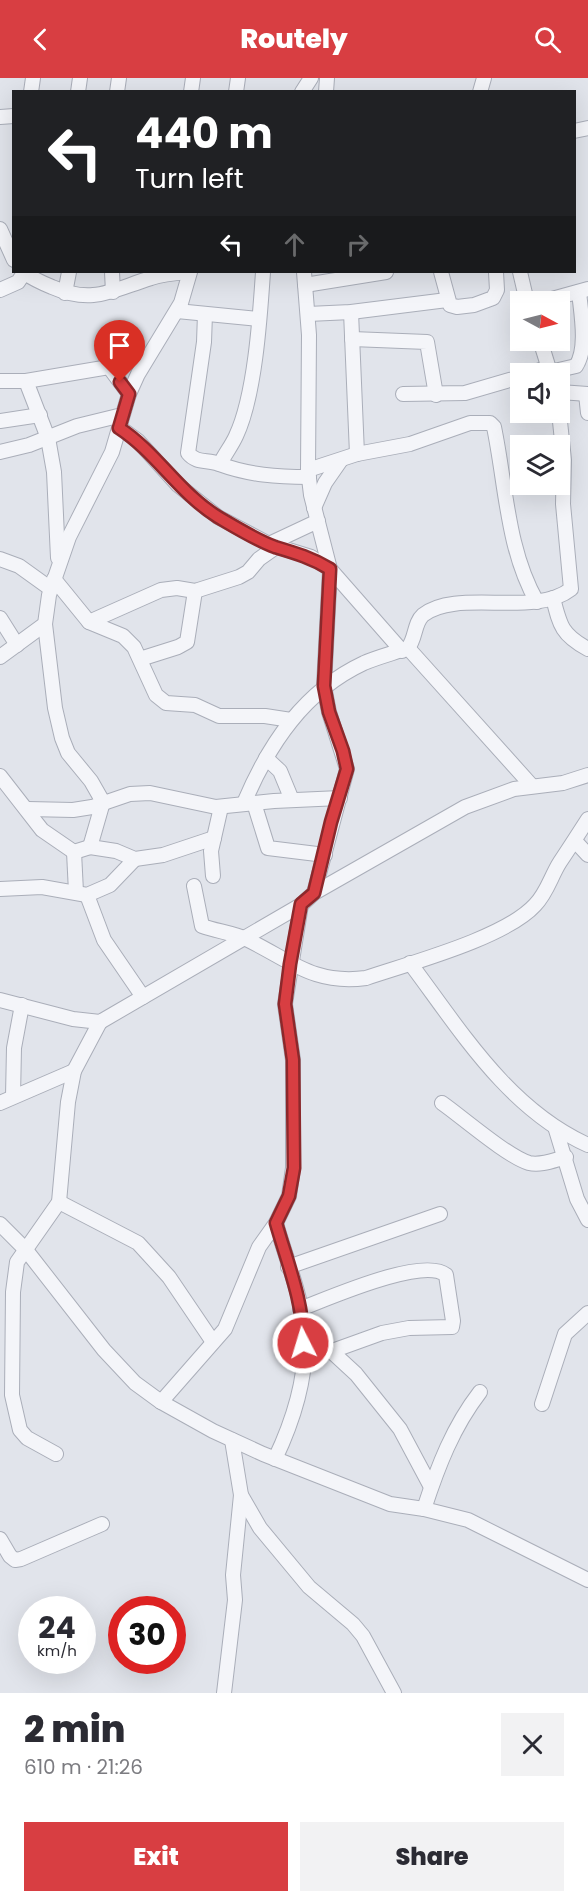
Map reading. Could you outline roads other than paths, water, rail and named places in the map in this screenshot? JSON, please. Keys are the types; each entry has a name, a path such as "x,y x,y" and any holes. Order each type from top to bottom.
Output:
{"street":[{"path":"0,229 12,256"},
{"path":"0,290 18,282 26,273 65,293 88,297 113,292 152,274 170,273"},
{"path":"65,293 69,273"},
{"path":"112,273 113,292"},
{"path":"90,847 104,802 92,781 68,753 62,738 55,708 45,624 52,584 69,537 112,452 129,394 145,359 177,311 189,273"},
{"path":"220,464 236,435 245,408 259,319 263,273"},
{"path":"314,893 325,855 331,822 340,798 346,762 329,712 324,686 330,569 308,474 308,314 305,278 372,273"},
{"path":"441,273 447,300 450,305 457,307 493,298 497,290 496,273"},
{"path":"520,273 524,291"},
{"path":"570,368 579,363 582,347 585,314 583,291"},
{"path":"308,314 351,312 447,300"},
{"path":"177,311 259,319"},
{"path":"351,312 357,454"},
{"path":"206,314 202,357 187,450 195,459 262,476 308,474 357,454 410,444 470,423 483,421 492,425 503,467 520,566 524,579 537,602"},
{"path":"352,339 427,342 436,394"},
{"path":"0,381 26,381 109,367 129,394"},
{"path":"403,394 472,392 510,380"},
{"path":"26,381 48,438 54,472 59,565"},
{"path":"570,393 587,394 588,412"},
{"path":"0,421 40,415"},
{"path":"0,452 48,438 77,426 120,421"},
{"path":"120,421 196,502 218,517 272,545 310,557 330,569 467,712 532,786"},
{"path":"325,855 268,848 249,803 257,772 291,720 324,686 365,663 405,649 414,639 419,620 434,609 478,603 537,602 566,594 572,586 563,504 565,466 561,423"},
{"path":"89,622 161,590 177,588 195,591 248,572 272,545 316,514 325,483 341,460"},
{"path":"0,559 19,566 52,584 89,622 123,636 134,647 161,700 201,707 219,716 265,716 291,720"},
{"path":"140,660 187,642 195,591"},
{"path":"553,598 562,628 570,639 588,649"},
{"path":"0,618 17,645"},
{"path":"0,657 45,624"},
{"path":"266,758 280,771 292,800"},
{"path":"56,1454 27,1438 20,1430 12,1395 6,1312 17,1262 59,1202 68,1102 74,1071 100,1022 301,904 314,893 465,807 514,789 563,783 588,775"},
{"path":"0,776 28,809 42,830 74,852 81,894 104,940 143,997"},
{"path":"28,809 74,810 92,807 130,794 150,793 221,807 249,803 340,798"},
{"path":"213,876 212,851 221,807"},
{"path":"194,886 197,913 202,926 244,938 290,964 330,979 347,981 366,978 498,931 520,919 545,892 588,819"},
{"path":"74,852 90,847 117,851 135,859 163,855 214,837"},
{"path":"575,841 588,855"},
{"path":"0,889 42,887 81,894 110,885 135,859"},
{"path":"161,1402 225,1329 259,1247 276,1223 289,1196 294,1168 293,1060 285,1004 301,904"},
{"path":"411,963 480,1057 517,1097 556,1130 588,1145"},
{"path":"0,1000 73,1019 100,1022"},
{"path":"13,1096 14,1048 22,1005"},
{"path":"0,1046 14,1048"},
{"path":"0,1103 74,1071"},
{"path":"442,1103 515,1156 530,1163 543,1163 566,1157"},
{"path":"556,1130 577,1199 588,1220"},
{"path":"59,1202 138,1243 169,1277 213,1342"},
{"path":"288,1267 440,1214"},
{"path":"275,1459 288,1432 300,1387 304,1326 276,1223"},
{"path":"0,1224 26,1250 104,1350 135,1383 161,1402 232,1440 390,1504 424,1509 468,1520 588,1580"},
{"path":"300,1309 392,1275 428,1270 442,1271 446,1275 452,1327 409,1328 382,1333 332,1351"},
{"path":"542,1404 565,1334 588,1313"},
{"path":"304,1326 356,1374 400,1429 431,1487"},
{"path":"424,1509 436,1470 453,1433 480,1392"},
{"path":"224,1693 235,1600 234,1575 241,1495 232,1440"},
{"path":"241,1495 260,1528 283,1557 309,1587 353,1624 363,1636 394,1693"},
{"path":"0,1539 15,1560 102,1524"}]}
